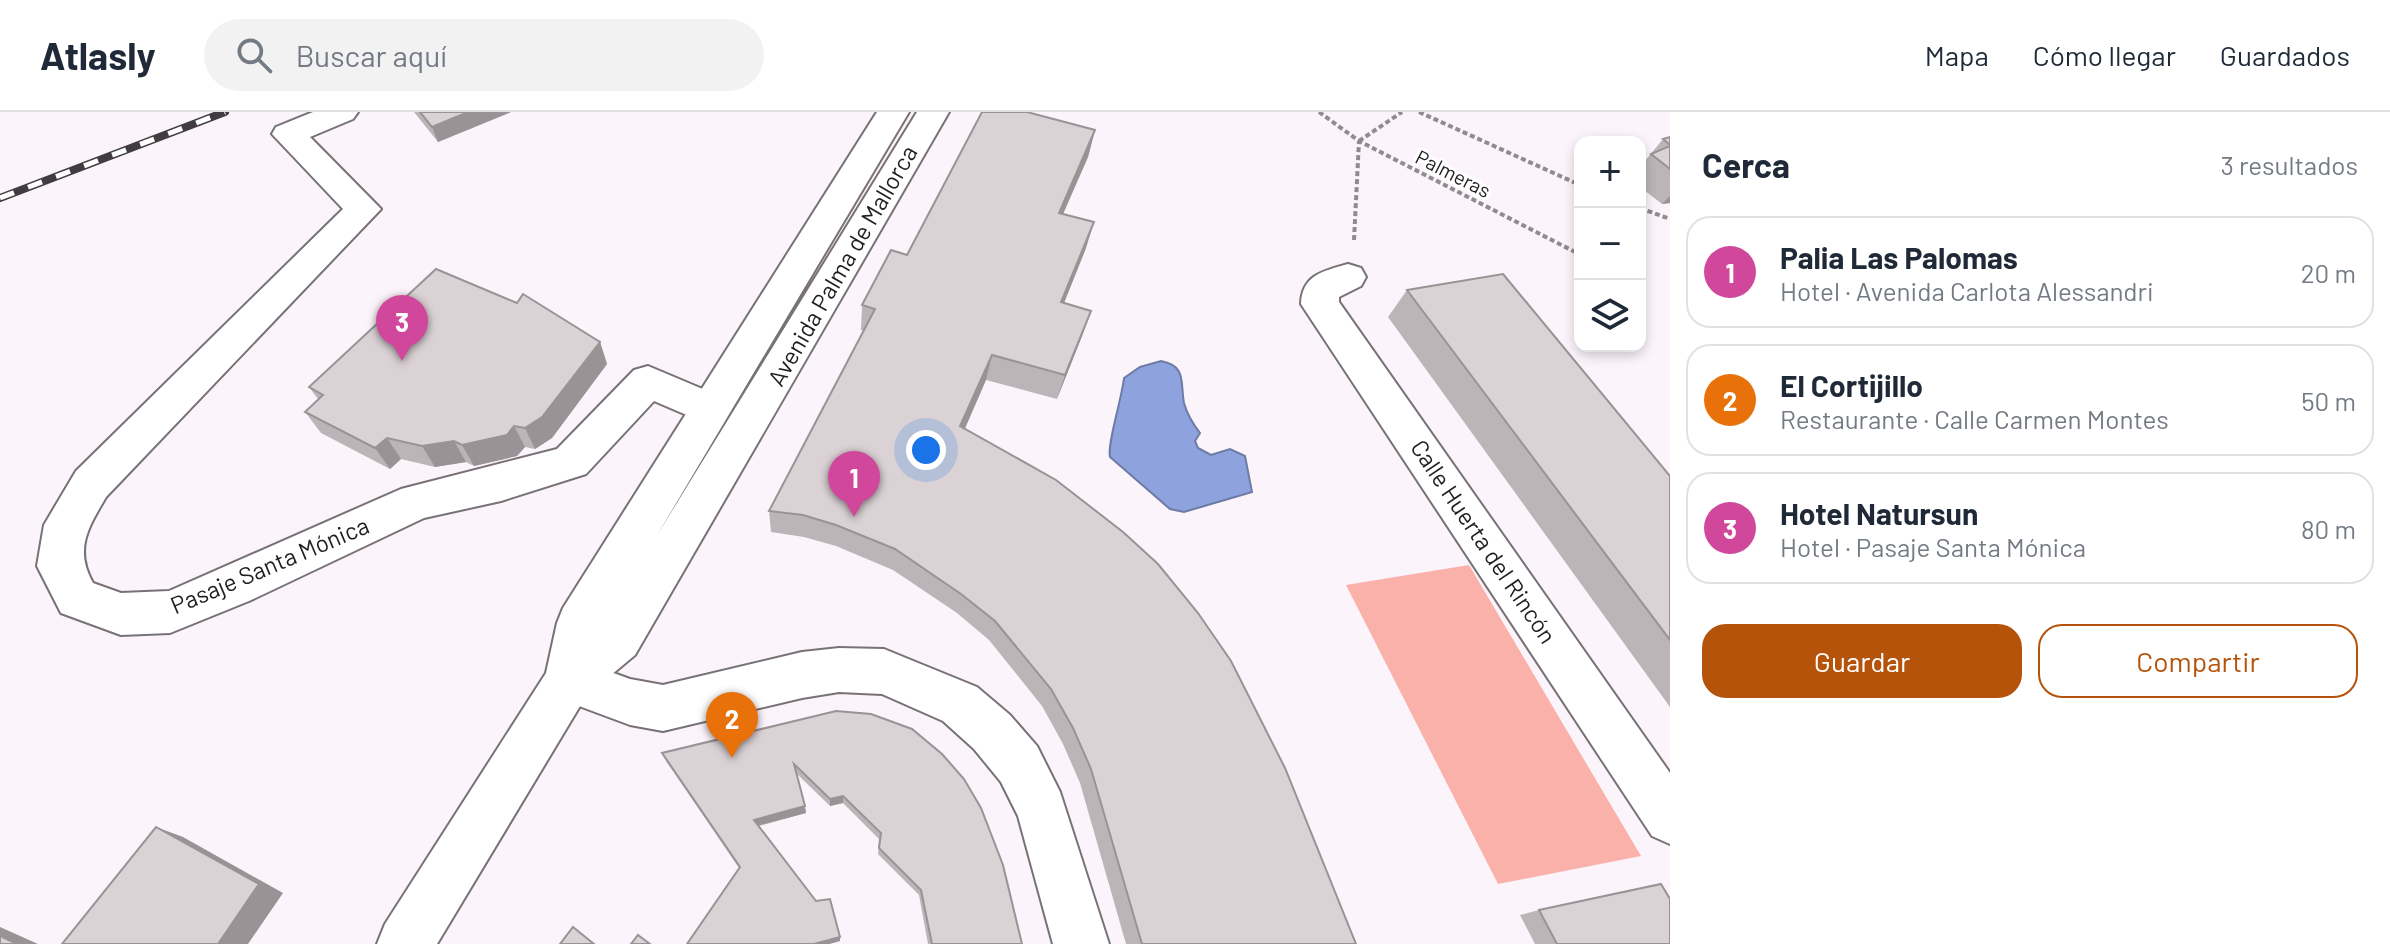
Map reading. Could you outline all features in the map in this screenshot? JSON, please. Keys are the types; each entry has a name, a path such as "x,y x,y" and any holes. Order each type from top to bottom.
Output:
{"street":[{"name":"Pasaje Santa Mónica","path":"342,112 288,134 364,209 91,484 66,525 60,566 77,598 121,614 170,612 233,587 416,502 501,483 571,462 648,381 710,409"},
{"name":"Avenida Palma de Mallorca","path":"569,680 580,623 893,112"},
{"name":"Avenida Palma de Mallorca","path":"569,680 618,640 933,112"},
{"name":"Calle Huerta del Rincón","path":"1348,277 1320,290 1320,304 1670,818"},
{"path":"405,944 569,680 630,702 663,708 802,675 839,670 884,672 960,704 992,732 1019,764 1042,810 1081,944"}],"path":[{"name":"Palmeras","path":"1319,112 1359,141 1574,251"},
{"path":"1357,224 1359,141 1402,112"},
{"path":"1419,112 1574,182"},
{"path":"1646,210 1670,219"}],"shaded area":[{"path":"1469,565 1641,856 1498,884 1346,585"}],"water":[{"path":"1161,361 1179,371 1185,407 1200,433 1195,441 1198,448 1211,455 1230,449 1245,456 1252,492 1184,512 1170,509 1110,457 1124,378 1140,367"}],"building":[{"path":"420,112 468,112 432,127"},
{"path":"982,112 1027,112 1095,130 1059,213 1094,222 1061,302 1091,311 1065,375 992,355 960,426 1056,480 1123,532 1158,564 1198,613 1231,661 1285,768 1356,944 1142,944 1091,769 1073,728 1051,689 995,621 895,549 803,515 769,511 875,309 862,305 891,250 907,255"},
{"path":"1670,146 1670,169 1651,154"},
{"path":"436,269 517,303 523,294 600,342 542,417 525,428 514,426 507,435 462,445 454,441 422,446 387,438 375,448 305,412 323,395 309,387"},
{"path":"1503,274 1670,476 1670,640 1407,290"},
{"path":"836,711 871,714 912,729 942,754 964,779 981,808 1003,865 1022,944 932,944 921,890 879,848 881,833 843,796 830,799 794,764 805,806 754,820 816,901 830,899 840,937 814,944 687,944 740,867 662,753"},
{"path":"156,827 259,884 218,944 62,944"},
{"path":"1661,884 1670,899 1670,944 1557,944 1539,910"},
{"path":"573,927 594,944 560,944"},
{"path":"638,935 650,944 631,944"},
{"path":"0,936 17,944 0,944"}],"railway":[{"path":"0,198 225,112"}],"place":[{"name":"Hotel Natursun","path":"402,361"},
{"name":"Palia Las Palomas","path":"854,517"},
{"name":"El Cortijillo","path":"732,758"}]}
